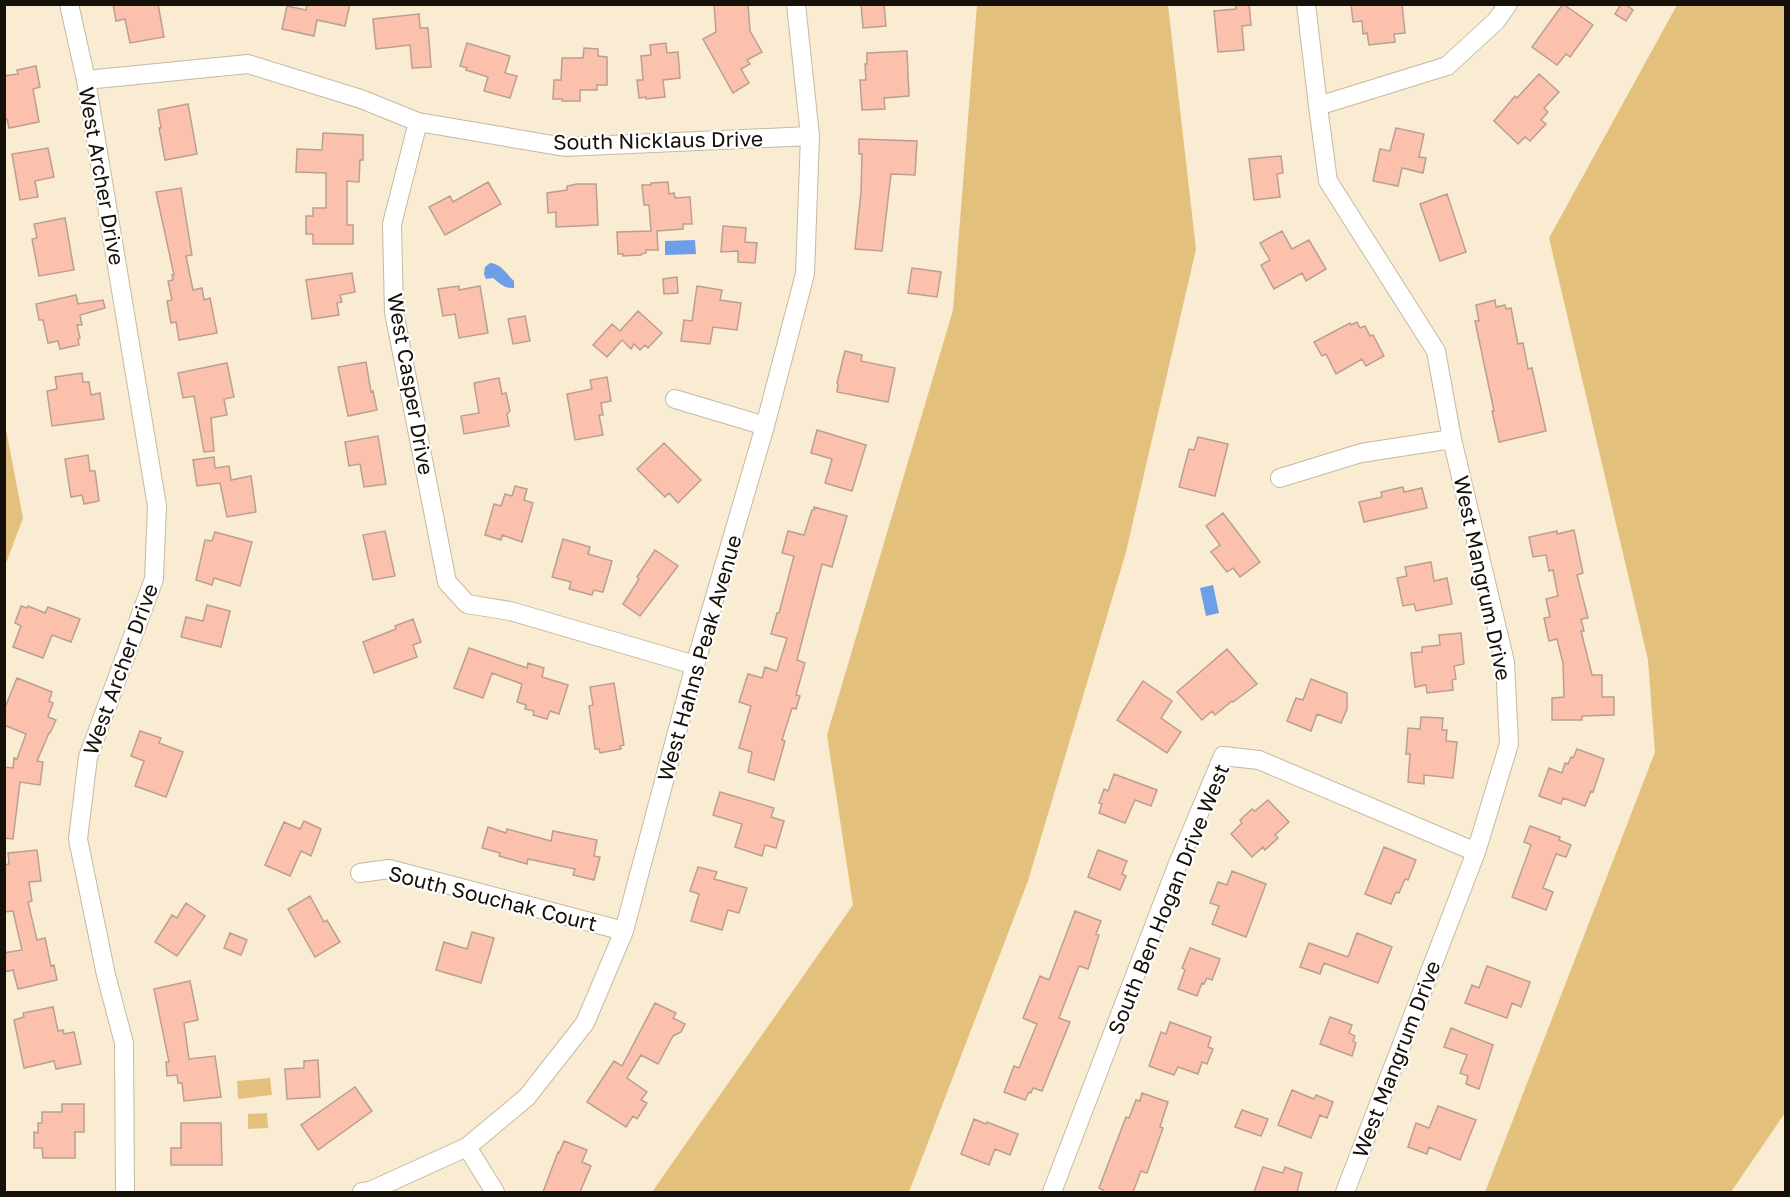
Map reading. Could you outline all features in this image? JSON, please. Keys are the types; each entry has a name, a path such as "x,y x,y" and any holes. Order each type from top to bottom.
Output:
{"street":[{"name":"West Archer Drive","path":"69,4 86,80 157,506 154,579 88,757 78,838 106,975 124,1043 125,1192"},
{"name":"West Hahns Peak Avenue","path":"362,1192 370,1191 466,1147 527,1097 585,1023 624,932 695,665 765,426 805,274 810,136 796,4"},
{"name":"West Mangrum Drive","path":"1306,4 1328,181 1436,351 1452,439 1505,662 1509,744 1476,852 1345,1192"},
{"path":"1318,106 1447,66 1496,21 1508,4"},
{"name":"South Nicklaus Drive","path":"86,80 248,64 361,99 418,123 565,147 810,136"},
{"name":"West Casper Drive","path":"418,123 392,224 394,312 447,582 467,604 510,611 695,665"},
{"path":"675,399 765,426"},
{"path":"1280,478 1361,453 1452,439"},
{"name":"South Ben Hogan Drive West","path":"1052,1192 1176,866 1223,756 1259,760 1476,852"},
{"name":"South Souchak Court","path":"360,873 389,869 624,932"},
{"path":"466,1147 495,1192"}],"shaded area":[{"path":"977,5 1168,5 1196,249 1126,552 1028,881 909,1192 652,1192 853,905 827,735 953,310"},
{"path":"1677,5 1785,5 1785,1113 1731,1192 1485,1192 1655,752 1648,660 1549,238"},
{"path":"5,424 23,518 4,566"},
{"path":"270,1078 272,1095 238,1099 237,1081"},
{"path":"267,1113 268,1128 248,1129 248,1114"}],"water":[{"path":"695,240 696,254 665,255 665,241"},
{"path":"490,263 504,270 514,281 514,288 505,287 493,278 486,279 485,267"},
{"path":"1213,585 1219,613 1206,616 1200,588"}],"building":[{"path":"113,4 158,4 164,37 130,43 125,19 116,21"},
{"path":"307,4 350,4 345,26 317,20 314,36 282,29 287,6 306,10"},
{"path":"714,4 748,4 750,31 762,52 747,60 750,64 741,69 749,83 733,93 703,39 716,32"},
{"path":"861,4 884,4 886,26 863,28"},
{"path":"1235,4 1249,4 1251,25 1242,26 1244,50 1218,52 1214,11 1236,9"},
{"path":"1351,4 1402,4 1405,33 1394,34 1395,42 1369,45 1367,33 1363,34 1362,21 1353,22"},
{"path":"1563,4 1593,25 1570,57 1566,54 1557,65 1532,47"},
{"path":"1621,4 1633,10 1626,21 1615,14"},
{"path":"419,14 420,28 428,28 431,67 412,68 410,45 376,49 373,19"},
{"path":"467,43 510,56 505,73 517,76 510,98 484,91 488,77 460,66"},
{"path":"666,43 667,53 678,52 680,78 663,80 665,97 639,98 637,80 643,80 641,56 651,55 650,45"},
{"path":"584,48 598,49 598,56 607,57 607,85 597,85 597,90 580,90 580,101 553,99 554,80 561,80 562,58 583,58"},
{"path":"907,51 909,96 884,98 885,109 862,110 860,80 866,80 867,53"},
{"path":"36,66 40,87 33,89 39,122 9,128 7,119 4,119 4,76 18,74 17,70"},
{"path":"1539,74 1559,92 1544,108 1548,112 1541,120 1546,124 1530,141 1525,137 1518,144 1494,121 1515,96 1517,98"},
{"path":"188,104 197,154 165,160 158,110"},
{"path":"1396,128 1424,134 1419,157 1426,158 1423,173 1402,168 1398,186 1373,181 1380,149 1390,151"},
{"path":"323,133 363,135 363,160 360,160 359,182 347,181 347,225 353,225 353,244 313,244 313,234 306,234 306,216 313,216 313,208 326,208 326,173 296,172 297,149 322,150"},
{"path":"859,139 917,141 915,175 891,174 882,251 855,249 861,192 862,154 859,154"},
{"path":"48,148 54,177 35,181 38,197 20,200 12,154"},
{"path":"1281,156 1283,173 1277,174 1280,197 1254,200 1249,159"},
{"path":"488,182 501,204 445,235 429,207 450,196 453,202"},
{"path":"668,182 669,194 674,193 675,198 690,197 692,224 683,224 683,229 657,231 658,250 646,250 646,253 641,255 618,254 617,232 651,231 649,205 644,205 642,185"},
{"path":"596,184 598,225 556,227 556,212 548,213 547,193 567,190 567,186"},
{"path":"181,188 192,255 186,256 193,290 202,288 204,300 210,298 217,333 179,340 176,322 171,323 167,301 172,300 168,281 173,280 172,275 174,275 156,192"},
{"path":"1447,194 1466,252 1440,261 1420,204"},
{"path":"65,218 74,270 39,276 32,239 37,238 34,224"},
{"path":"723,226 746,228 745,242 757,243 755,263 738,262 738,251 721,252"},
{"path":"1282,231 1292,249 1309,240 1326,269 1306,281 1302,273 1274,289 1261,265 1270,260 1260,243"},
{"path":"912,268 941,272 937,297 908,293"},
{"path":"352,273 355,292 340,295 342,302 337,303 339,315 312,319 306,280"},
{"path":"677,277 678,293 664,294 663,279"},
{"path":"459,286 459,290 480,286 488,333 459,338 455,314 443,316 438,289"},
{"path":"697,286 722,290 720,300 741,303 737,330 713,327 710,344 681,341 684,320 692,321"},
{"path":"76,295 78,304 103,300 105,308 80,315 82,325 77,325 79,345 60,349 58,341 48,343 43,320 39,320 36,304"},
{"path":"1495,300 1496,307 1505,305 1506,309 1511,308 1518,344 1523,343 1528,369 1532,368 1546,431 1499,442 1475,321 1479,321 1476,305"},
{"path":"638,311 662,333 648,348 645,345 640,350 634,344 631,349 622,340 607,357 593,345 612,324 620,331"},
{"path":"525,316 530,341 513,344 508,319"},
{"path":"1357,322 1360,328 1365,326 1370,336 1373,335 1384,356 1366,366 1362,359 1336,374 1326,354 1322,356 1314,342 1350,323 1351,325"},
{"path":"845,351 862,355 861,361 895,368 888,402 837,392"},
{"path":"366,362 371,392 373,391 377,410 348,416 338,367"},
{"path":"227,363 234,397 224,399 227,415 211,418 214,451 204,452 194,396 183,398 178,373"},
{"path":"82,373 83,382 89,382 91,395 100,393 104,419 52,426 47,391 57,389 55,377"},
{"path":"607,377 611,401 601,403 603,415 599,415 603,435 575,440 567,394 592,389 590,380"},
{"path":"499,378 502,394 506,393 510,411 507,414 509,426 464,434 461,416 479,413 474,383"},
{"path":"817,430 866,445 852,491 825,483 832,459 811,453"},
{"path":"378,436 386,484 364,487 360,464 349,466 345,442"},
{"path":"1198,437 1228,444 1215,496 1179,487 1189,449 1194,450"},
{"path":"664,443 701,480 678,503 669,493 665,497 637,469"},
{"path":"88,455 90,471 95,471 99,501 84,504 82,495 71,497 65,459"},
{"path":"214,457 215,468 229,466 231,480 251,476 256,512 227,517 220,483 197,486 193,460"},
{"path":"515,486 527,489 524,500 533,503 522,542 502,535 501,540 485,535 494,504 501,506 505,494 512,496"},
{"path":"1403,487 1404,492 1422,488 1427,508 1364,522 1359,502 1382,497 1381,492"},
{"path":"814,507 847,516 832,567 822,564 797,660 805,663 796,695 800,696 796,709 792,708 782,740 785,741 774,780 748,772 752,752 739,748 751,706 739,702 748,674 762,678 765,667 777,671 787,638 771,634 794,556 782,553 788,531 804,535"},
{"path":"1223,513 1260,562 1240,577 1233,568 1227,572 1211,552 1220,545 1206,526"},
{"path":"1574,530 1583,573 1577,575 1588,618 1581,619 1584,631 1581,631 1592,675 1602,675 1602,697 1614,697 1614,715 1582,716 1582,720 1552,720 1552,698 1564,697 1563,663 1557,639 1549,641 1544,618 1550,617 1546,599 1558,596 1553,570 1549,571 1546,555 1533,557 1529,537"},
{"path":"385,531 395,576 373,580 363,535"},
{"path":"215,532 252,542 240,586 214,578 212,585 196,580 205,540 212,541"},
{"path":"563,539 590,547 588,554 612,561 603,592 594,590 592,595 569,589 571,582 552,577"},
{"path":"655,550 678,566 640,616 623,604"},
{"path":"1431,562 1434,581 1447,578 1452,604 1416,611 1414,604 1403,606 1397,578 1407,576 1405,567"},
{"path":"207,605 230,611 221,647 181,637 186,617 203,621"},
{"path":"21,606 27,608 28,606 45,613 48,607 80,619 71,642 52,635 43,658 13,647 21,626 15,623"},
{"path":"413,619 421,642 413,645 417,657 374,673 363,642 396,629 395,626"},
{"path":"1461,633 1464,664 1454,666 1456,679 1452,680 1453,690 1427,693 1426,685 1415,687 1411,653 1422,652 1422,647 1440,645 1439,635"},
{"path":"469,648 527,668 528,663 544,668 542,677 568,685 559,714 550,711 547,719 533,715 534,711 525,709 526,705 517,702 522,684 492,673 483,698 454,688"},
{"path":"1227,649 1257,684 1215,715 1212,711 1202,720 1177,692"},
{"path":"17,678 52,692 49,701 53,703 48,717 56,720 37,761 43,762 40,785 20,782 13,839 4,838 4,767 13,768 14,758 17,759 26,734 4,725 4,710"},
{"path":"1311,679 1347,693 1347,709 1341,723 1317,714 1311,731 1287,721 1296,698 1303,700"},
{"path":"1143,681 1172,701 1161,718 1181,732 1167,753 1117,720"},
{"path":"614,683 624,745 620,746 621,749 600,753 599,749 595,749 589,706 593,705 590,687"},
{"path":"1421,717 1443,718 1442,730 1447,730 1446,741 1457,742 1453,778 1424,775 1424,784 1408,782 1410,754 1406,754 1408,728 1420,729"},
{"path":"140,731 161,738 159,743 183,752 166,797 135,786 144,761 131,756"},
{"path":"1577,749 1604,759 1593,792 1591,791 1585,806 1563,798 1561,804 1539,796 1549,768 1562,773 1565,763 1568,764"},
{"path":"1114,774 1157,790 1151,806 1135,800 1125,823 1099,813 1102,804 1099,803 1104,789 1108,791"},
{"path":"720,792 774,808 771,817 784,821 776,848 765,845 762,856 735,847 742,824 713,815"},
{"path":"1268,800 1289,822 1275,835 1278,838 1265,850 1263,847 1252,857 1231,834 1242,823 1240,820 1252,809 1255,811"},
{"path":"304,821 321,829 311,856 301,851 290,876 265,865 284,822 300,829"},
{"path":"1530,826 1560,837 1559,840 1571,845 1566,857 1556,854 1543,888 1553,892 1546,910 1512,897 1531,845 1524,842"},
{"path":"488,827 506,833 507,829 551,841 553,831 597,840 594,856 600,857 594,880 573,875 575,869 528,859 527,864 499,856 500,853 482,848"},
{"path":"1384,847 1416,860 1408,880 1405,879 1391,904 1365,894"},
{"path":"37,850 41,881 29,882 32,901 28,902 37,940 45,938 51,966 54,965 57,980 18,989 13,970 4,972 4,953 22,950 13,911 4,912 4,865 9,864 8,853"},
{"path":"1098,850 1127,861 1122,874 1126,876 1120,890 1088,877"},
{"path":"698,867 717,872 714,879 747,888 739,913 728,910 722,930 691,921 699,894 690,891"},
{"path":"1232,871 1266,884 1246,937 1212,924 1219,906 1210,903 1218,882 1227,885"},
{"path":"310,896 324,922 327,920 340,942 315,957 288,909"},
{"path":"186,903 205,916 177,956 155,942 172,915 177,918"},
{"path":"1075,911 1101,921 1096,934 1099,935 1088,969 1079,966 1059,1018 1070,1022 1042,1091 1033,1088 1025,1100 1004,1092 1014,1066 1019,1068 1037,1024 1023,1018 1040,976 1049,980"},
{"path":"472,932 494,938 481,983 436,970 444,942 467,949"},
{"path":"230,933 247,940 241,955 224,948"},
{"path":"1357,933 1392,947 1378,983 1324,963 1320,974 1300,967 1309,943 1348,957"},
{"path":"1190,948 1220,959 1212,980 1207,978 1204,984 1202,983 1197,996 1178,989 1185,970 1182,968"},
{"path":"1487,966 1530,982 1521,1007 1512,1003 1507,1018 1465,1003 1472,985 1479,988"},
{"path":"190,981 198,1020 184,1023 189,1059 215,1056 221,1097 184,1101 182,1083 178,1083 177,1075 167,1076 166,1062 169,1062 154,989"},
{"path":"655,1003 676,1013 673,1018 685,1024 681,1032 673,1036 658,1064 641,1055 627,1078 647,1092 641,1100 647,1103 637,1119 633,1116 626,1127 587,1102 614,1061 622,1066"},
{"path":"53,1007 58,1031 63,1030 64,1034 74,1032 81,1064 56,1069 54,1061 24,1068 14,1020 24,1017 23,1013"},
{"path":"1330,1017 1352,1025 1349,1033 1355,1036 1353,1041 1356,1043 1352,1056 1320,1044"},
{"path":"1170,1022 1211,1037 1208,1047 1213,1049 1207,1064 1202,1062 1198,1074 1178,1067 1174,1075 1149,1066 1161,1032 1166,1034"},
{"path":"1451,1028 1493,1045 1479,1089 1466,1084 1468,1076 1460,1073 1467,1055 1444,1047"},
{"path":"318,1060 320,1097 287,1099 285,1069 304,1068 304,1061"},
{"path":"355,1087 372,1111 318,1150 301,1125"},
{"path":"1292,1090 1314,1099 1316,1095 1333,1102 1327,1118 1320,1115 1311,1138 1278,1125"},
{"path":"1142,1093 1168,1102 1160,1127 1163,1128 1147,1173 1141,1171 1133,1192 1102,1192 1103,1190 1099,1188 1126,1117 1129,1118 1136,1100 1140,1101"},
{"path":"62,1104 84,1104 84,1132 75,1132 75,1158 43,1158 42,1148 34,1148 34,1132 38,1133 38,1123 42,1123 42,1112 62,1112"},
{"path":"1438,1106 1476,1120 1460,1160 1429,1147 1427,1154 1408,1147 1416,1123 1429,1128"},
{"path":"1242,1110 1268,1119 1261,1136 1235,1127"},
{"path":"974,1119 1018,1134 1010,1155 995,1149 989,1165 961,1154"},
{"path":"181,1123 221,1123 222,1165 171,1165 171,1148 181,1148"},
{"path":"564,1141 587,1150 582,1162 591,1166 580,1192 543,1192 558,1152"},
{"path":"1263,1167 1283,1173 1285,1167 1302,1173 1297,1192 1254,1192"}]}
